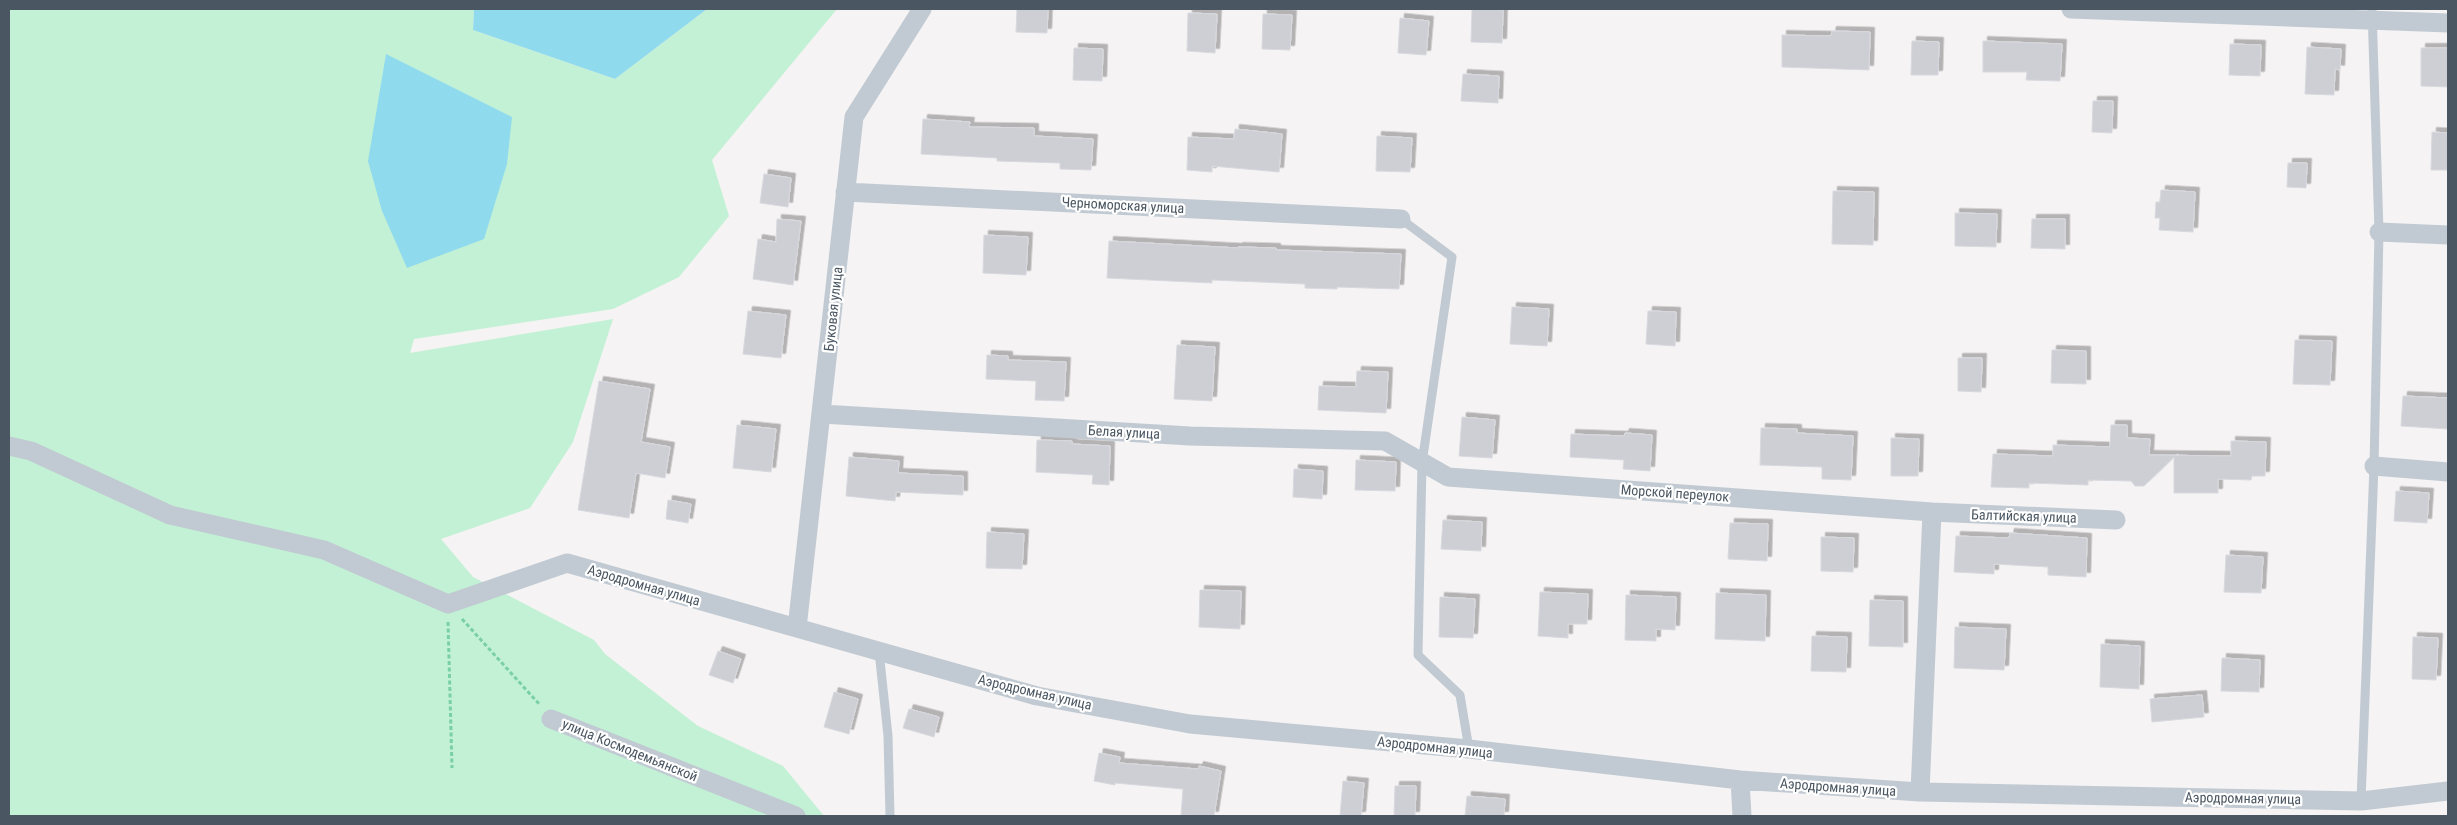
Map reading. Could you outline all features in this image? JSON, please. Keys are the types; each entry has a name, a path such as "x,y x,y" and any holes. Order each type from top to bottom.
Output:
{"street":[{"name":"Буковая улица","path":"798,628 854,117 922,9"},
{"path":"2071,9 2372,15 2448,23"},
{"name":"Черноморская улица","path":"845,192 1400,219"},
{"path":"2379,232 2448,235"},
{"name":"Белая улица","path":"822,414 1190,436 1385,441 1422,463"},
{"path":"9,446 31,451 170,516 324,550 448,604"},
{"name":"Морской переулок","path":"1422,463 1448,477 1932,512"},
{"path":"2374,466 2448,472"},
{"path":"1920,792 1932,512"},
{"name":"Балтийская улица","path":"1932,512 2116,520"},
{"name":"Аэродромная улица","path":"448,604 567,563 1037,696 1190,724 1469,749 1740,780 1920,792 2361,801 2448,791"},
{"name":"улица Космодемьянской","path":"552,719 796,816"},
{"path":"1740,780 1742,816"}],"lane":[{"path":"2361,801 2374,466 2379,232 2372,15"},
{"path":"1400,219 1452,257 1422,463 1418,655 1460,695 1469,749"},
{"path":"879,651 888,736 890,816"}],"path":[{"name":"улица Космодемьянской","path":"448,604 552,719"},
{"path":"448,604 452,768"}],"green space":[{"path":"9,9 474,9 473,30 615,79 707,9 837,9 712,160 729,216 679,277 613,309 414,339 410,353 613,319 573,442 530,508 441,539 473,577 594,640 605,654 698,726 783,766 824,816 9,816"}],"water":[{"path":"474,9 707,9 615,79 473,30"},
{"path":"386,54 512,117 507,164 484,239 407,268 382,211 368,161"}],"building":[{"path":"1017,9 1048,9 1047,33 1016,32"},
{"path":"1472,9 1503,10 1502,43 1471,42"},
{"path":"1188,13 1217,14 1215,53 1187,51"},
{"path":"1263,14 1292,15 1290,50 1262,49"},
{"path":"1400,18 1429,21 1426,55 1398,53"},
{"path":"1832,31 1870,32 1869,70 1782,67 1782,35 1831,36"},
{"path":"1912,41 1939,42 1938,75 1911,75"},
{"path":"1983,41 2062,44 2060,81 2026,80 2027,72 1983,72"},
{"path":"2230,44 2261,45 2260,76 2229,75"},
{"path":"2307,47 2341,49 2340,70 2335,69 2334,95 2305,94"},
{"path":"1074,48 1103,49 1102,81 1073,80"},
{"path":"2421,48 2448,48 2448,87 2421,86"},
{"path":"1463,74 1499,76 1498,103 1461,101"},
{"path":"2093,101 2113,101 2112,133 2092,132"},
{"path":"923,119 970,122 969,127 1034,128 1034,136 1093,139 1091,170 1060,169 1060,163 997,161 997,158 921,154"},
{"path":"1235,129 1282,134 1279,172 1212,166 1212,172 1187,170 1188,137 1234,139"},
{"path":"2432,132 2448,133 2448,170 2431,170"},
{"path":"1377,136 1412,138 1410,172 1376,171"},
{"path":"2288,163 2307,163 2306,188 2287,187"},
{"path":"764,174 791,178 788,207 760,203"},
{"path":"2161,190 2195,192 2193,232 2159,230 2160,218 2155,218 2156,202 2160,202"},
{"path":"1833,191 1874,192 1873,245 1832,244"},
{"path":"1955,213 1997,214 1996,247 1955,246"},
{"path":"777,219 801,221 793,285 753,279 758,239 776,242"},
{"path":"2032,219 2065,219 2065,249 2031,248"},
{"path":"984,235 1028,237 1026,275 983,273"},
{"path":"1109,241 1238,248 1276,248 1276,250 1401,254 1399,289 1305,288 1305,284 1212,280 1212,283 1107,278"},
{"path":"1512,307 1549,309 1547,346 1510,344"},
{"path":"748,311 786,315 781,358 743,354"},
{"path":"1648,311 1676,312 1675,346 1646,344"},
{"path":"2295,340 2332,341 2330,385 2293,384"},
{"path":"1177,345 1215,347 1212,401 1174,399"},
{"path":"2052,350 2086,351 2086,384 2051,383"},
{"path":"987,355 1008,356 1008,360 1066,362 1064,401 1035,400 1036,381 986,379"},
{"path":"1958,358 1982,358 1981,392 1958,391"},
{"path":"1357,371 1388,372 1386,413 1318,410 1319,386 1356,387"},
{"path":"599,381 650,389 641,442 670,447 665,478 636,473 629,518 578,510"},
{"path":"2403,396 2448,398 2448,429 2401,426"},
{"path":"1462,417 1495,420 1492,458 1459,456"},
{"path":"737,425 776,429 771,472 733,468"},
{"path":"2111,425 2127,425 2127,438 2150,439 2149,455 2231,456 2231,441 2266,442 2265,476 2252,476 2251,480 2218,479 2218,493 2174,493 2174,457 2144,486 2135,486 2131,481 2088,480 2088,485 2029,483 2029,488 1991,487 1993,454 2053,456 2053,445 2110,447"},
{"path":"1761,428 1797,429 1797,433 1853,436 1851,480 1822,479 1822,467 1760,465"},
{"path":"1625,433 1652,435 1650,471 1623,469 1624,460 1570,457 1571,434 1624,436"},
{"path":"1891,438 1919,439 1918,476 1891,476"},
{"path":"1037,440 1072,441 1072,444 1110,446 1109,485 1092,484 1093,475 1036,472"},
{"path":"849,457 899,461 898,473 963,476 963,495 896,492 895,501 846,496"},
{"path":"1356,460 1396,462 1395,491 1355,490"},
{"path":"1294,469 1323,471 1322,499 1293,497"},
{"path":"2396,491 2429,493 2427,523 2394,521"},
{"path":"668,500 691,504 688,523 666,519"},
{"path":"1443,520 1482,522 1481,551 1441,549"},
{"path":"1730,523 1768,524 1767,561 1728,559"},
{"path":"987,532 1024,534 1022,569 986,568"},
{"path":"2010,533 2087,538 2086,577 2048,575 2048,567 1994,564 1994,574 1954,572 1956,536 2009,538"},
{"path":"1821,537 1854,538 1853,572 1821,571"},
{"path":"2226,555 2263,557 2261,593 2224,592"},
{"path":"1200,590 1241,591 1240,629 1199,627"},
{"path":"1540,592 1588,594 1587,624 1568,624 1568,638 1538,636"},
{"path":"1716,593 1766,595 1765,641 1715,639"},
{"path":"1626,595 1676,597 1675,630 1656,629 1656,641 1625,640"},
{"path":"1440,597 1475,599 1473,638 1439,637"},
{"path":"1870,600 1903,601 1903,647 1869,646"},
{"path":"1955,627 2006,629 2004,670 1954,668"},
{"path":"1812,636 1847,637 1846,672 1811,671"},
{"path":"2413,637 2438,638 2436,680 2412,679"},
{"path":"2101,644 2140,646 2139,689 2100,687"},
{"path":"718,651 741,659 733,683 709,675"},
{"path":"2222,658 2260,660 2259,692 2221,691"},
{"path":"834,692 858,699 849,734 824,727"},
{"path":"2202,695 2204,717 2152,722 2150,699"},
{"path":"909,709 939,717 934,737 903,728"},
{"path":"1099,753 1120,757 1119,763 1198,769 1199,766 1221,771 1214,816 1181,815 1183,789 1115,783 1115,785 1094,781"},
{"path":"1343,781 1364,783 1361,816 1340,816"},
{"path":"1395,786 1416,786 1415,816 1394,816"},
{"path":"1467,796 1505,799 1504,816 1465,816"}]}
